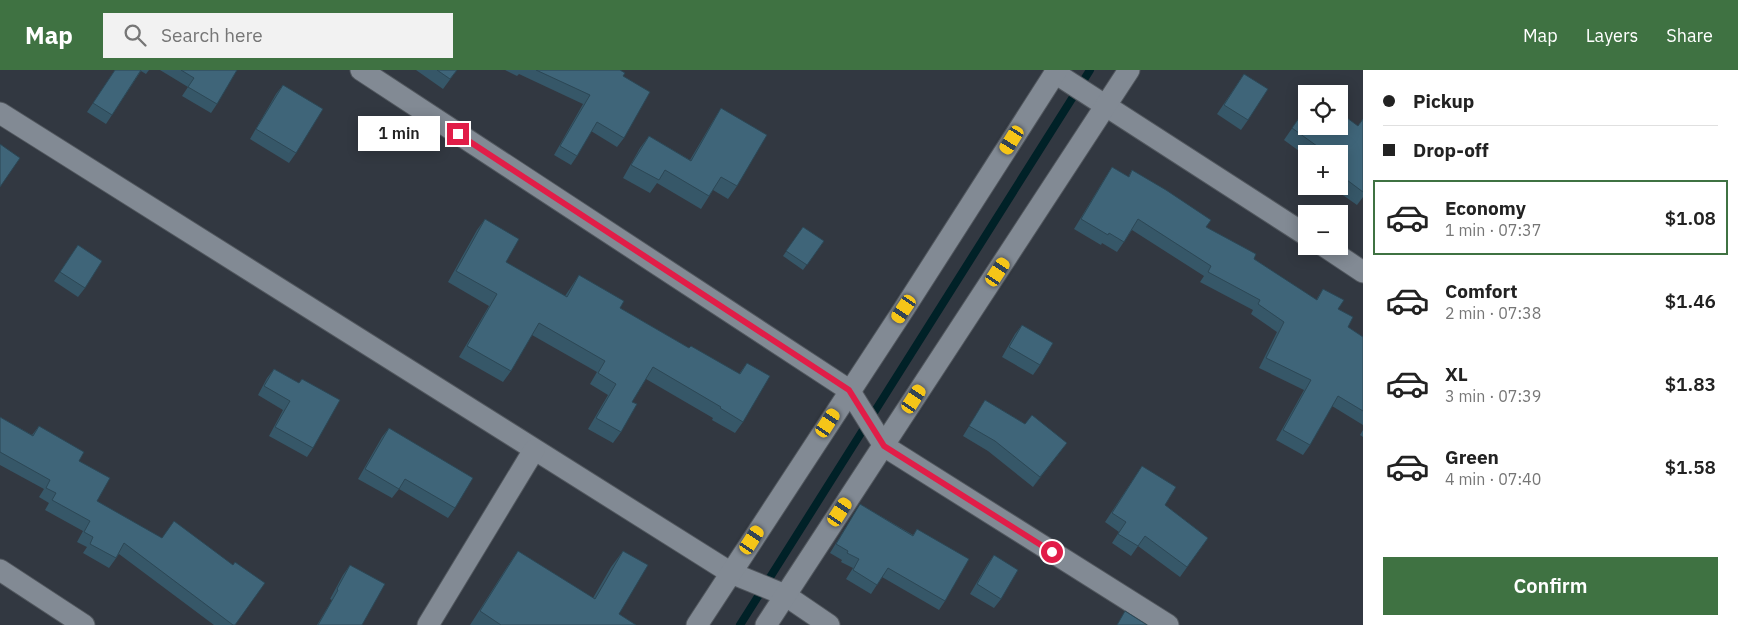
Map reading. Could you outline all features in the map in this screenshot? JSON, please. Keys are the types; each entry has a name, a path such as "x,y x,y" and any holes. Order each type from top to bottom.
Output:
{"street":[{"path":"361,70 849,390 884,446 1168,625"},
{"path":"766,625 1129,70"},
{"path":"697,625 849,390 904,309 1056,71 1106,106 1298,230"},
{"path":"0,113 730,573 785,596 830,625"},
{"path":"1338,255 1363,272"},
{"path":"428,625 534,450"},
{"path":"0,570 84,625"}],"building":[{"path":"115,70 141,70 112,115 93,103"},
{"path":"181,70 237,70 217,104 188,87 194,78"},
{"path":"437,70 457,70 450,79"},
{"path":"536,70 620,70 625,73 623,76 650,92 624,138 597,122 577,156 560,146 590,95"},
{"path":"1244,74 1268,89 1248,120 1224,105"},
{"path":"283,85 323,109 296,153 256,129"},
{"path":"721,108 767,135 737,186 721,177 709,196 665,170 659,180 631,165 649,136 691,161"},
{"path":"1298,119 1298,132 1292,128"},
{"path":"1348,119 1358,126 1363,119 1363,192 1348,181 1348,145 1316,145 1302,135 1348,135"},
{"path":"0,144 20,158 0,187"},
{"path":"1112,167 1129,177 1132,170 1166,190 1211,220 1206,227 1256,254 1254,259 1317,300 1323,289 1344,300 1338,309 1353,317 1348,327 1363,337 1363,411 1338,396 1310,445 1283,430 1311,380 1266,358 1284,322 1258,304 1260,300 1208,272 1211,266 1138,219 1124,242 1081,219"},
{"path":"485,219 519,239 506,262 567,297 579,275 624,301 620,308 689,348 691,346 740,374 747,363 770,376 743,422 653,367 632,402 637,404 621,432 596,418 616,384 598,373 605,361 539,323 511,371 467,346 497,294 456,271"},
{"path":"803,227 824,241 807,265 786,251"},
{"path":"78,245 102,261 85,288 60,272"},
{"path":"1022,325 1053,343 1040,365 1009,347"},
{"path":"274,369 299,383 302,379 340,400 313,448 275,427 290,401 264,386"},
{"path":"985,400 1025,424 1032,415 1067,443 1040,477 995,441 969,426"},
{"path":"0,417 33,436 39,426 84,452 79,461 110,478 97,501 162,538 174,521 233,565 235,562 265,583 235,625 124,543 116,558 90,544 93,537 84,532 90,521 52,500 56,493 46,488 50,480 0,452"},
{"path":"389,428 473,478 455,508 405,479 399,489 365,469"},
{"path":"1142,466 1176,487 1165,505 1208,538 1187,567 1145,536 1138,546 1118,534 1126,522 1112,513"},
{"path":"860,504 913,536 917,529 969,559 945,601 888,568 877,585 853,570 859,559 847,553 848,551 836,544"},
{"path":"518,551 595,599 623,551 648,565 619,614 636,625 501,625 480,611"},
{"path":"994,555 1018,570 1001,599 977,584"},
{"path":"350,565 385,584 362,625 318,625 338,590"},
{"path":"1125,611 1147,625 1117,625"}],"waterway":[{"path":"740,625 1090,70"}],"route":[{"path":"458,134 849,390 884,446 1052,552"}]}
